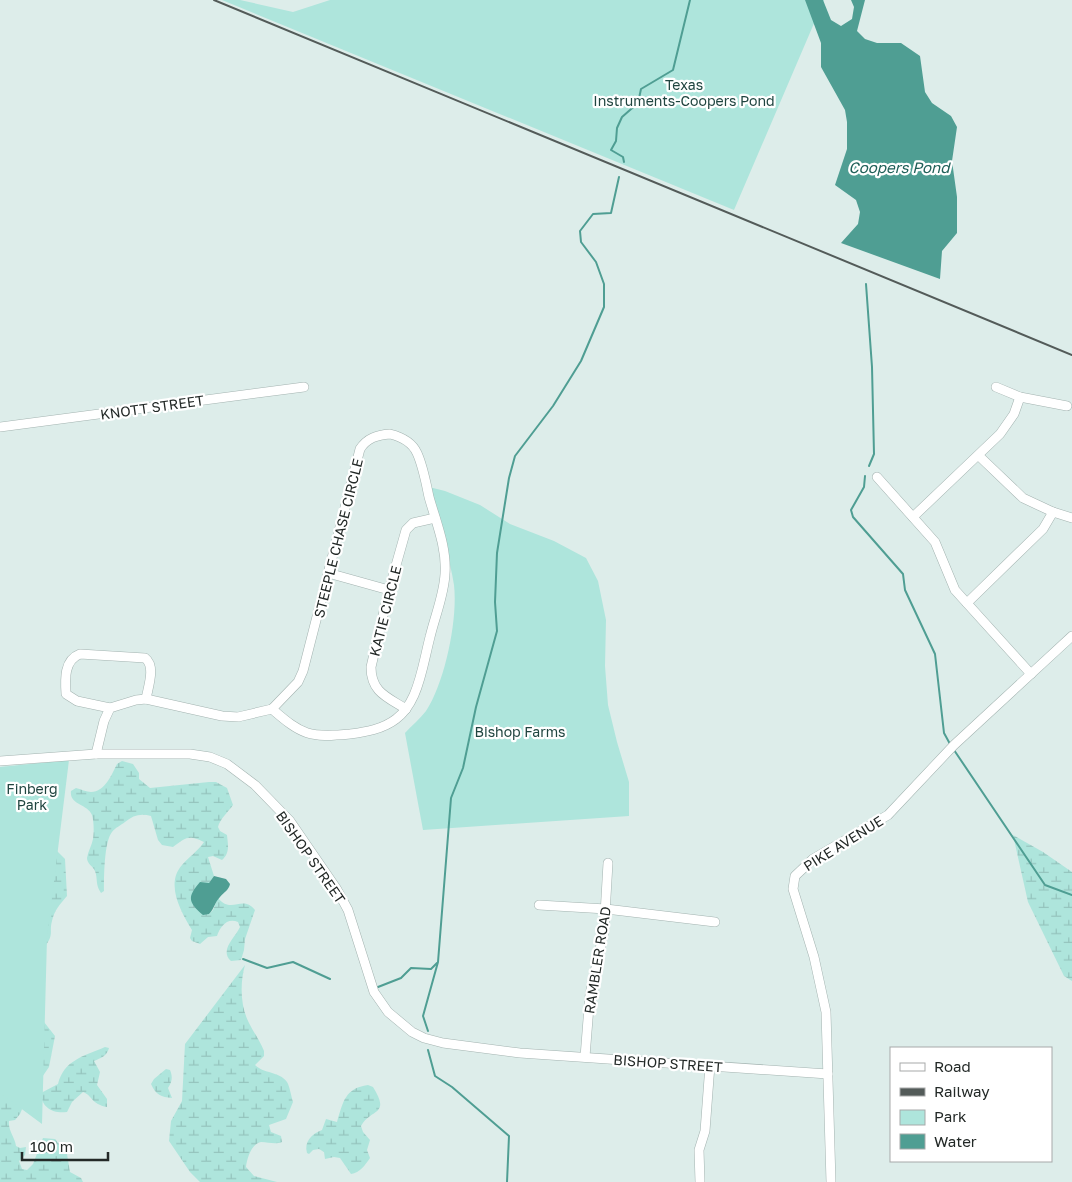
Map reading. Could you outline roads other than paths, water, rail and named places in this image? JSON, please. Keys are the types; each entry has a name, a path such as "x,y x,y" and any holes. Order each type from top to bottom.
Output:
{"street":[{"name":"KNOTT STREET","path":"0,428 304,387"},
{"path":"996,387 1020,397 1067,406"},
{"path":"913,517 979,456 1007,426 1020,397"},
{"name":"STEEPLE CHASE CIRCLE","path":"390,434 404,439 417,452 443,546 445,576 417,686 406,709 396,719 382,727 366,732 325,736 312,735 299,731 272,709 298,682 303,671 328,573 357,456 365,442 372,438 390,434"},
{"path":"979,456 1023,498 1053,512 1072,518"},
{"path":"876,477 935,542 955,590 1031,674"},
{"path":"967,603 1043,529 1053,512"},
{"name":"KATIE CIRCLE","path":"406,709 380,692 374,685 371,677 371,667 389,590 406,530 413,523 435,518"},
{"path":"328,573 389,590"},
{"name":"PIKE AVENUE","path":"831,1182 828,1036 825,1006 814,957 793,889 795,876 814,859 888,815 952,747 1072,636"},
{"path":"146,699 151,667 149,661 145,658 80,654 69,662 66,694 77,701 110,708 146,699 222,716 238,717 272,709"},
{"path":"96,754 104,721 110,708"},
{"name":"BISHOP STREET","path":"0,762 96,754 196,755 210,757 227,764 249,779 290,821 336,888 348,910 374,992 388,1012 412,1032 443,1043 520,1053 828,1074"},
{"name":"RAMBLER ROAD","path":"585,1057 590,994 601,948 606,909 608,863"},
{"path":"539,904 606,909 715,922"},
{"path":"700,1182 699,1150 705,1131 710,1065"}],"water":[{"name":"Coopers Pond","path":"805,0 823,0 831,20 841,26 852,19 854,7 851,0 865,0 857,31 865,39 877,43 901,43 920,56 925,92 932,103 951,116 957,127 952,161 957,197 957,233 942,251 940,279 841,243 858,224 860,212 856,200 835,185 847,149 847,122 845,110 821,67 821,43"},
{"path":"214,876 226,879 230,884 209,914 203,915 192,903 191,896 200,882 209,883"}],"waterway":[{"path":"624,162 623,157 611,150 616,141 617,128 622,117 638,103 641,89 673,70 690,0"},
{"path":"428,1031 423,1016 438,962 451,798 463,768 476,707 497,631 495,602 497,553 509,478 515,456 553,406 581,361 604,307 604,284 596,262 581,242 580,231 593,214 611,213 619,177"},
{"path":"866,284 872,367 874,454 869,466"},
{"path":"865,476 864,487 851,510 853,517 903,574 905,590 935,654 944,733 950,744"},
{"path":"954,750 1045,885 1072,895"},
{"path":"243,959 267,968 293,962 330,979"},
{"path":"378,987 401,978 411,968 431,969 437,963"},
{"path":"428,1050 435,1076 452,1087 509,1136 507,1182"}],"railway":[{"path":"214,0 1072,355"}],"park label":[{"name":"Texas Instruments-Coopers Pond","path":"684,92"},
{"name":"Bishop Farms","path":"520,731"},
{"name":"Finberg Park","path":"32,796"}]}
